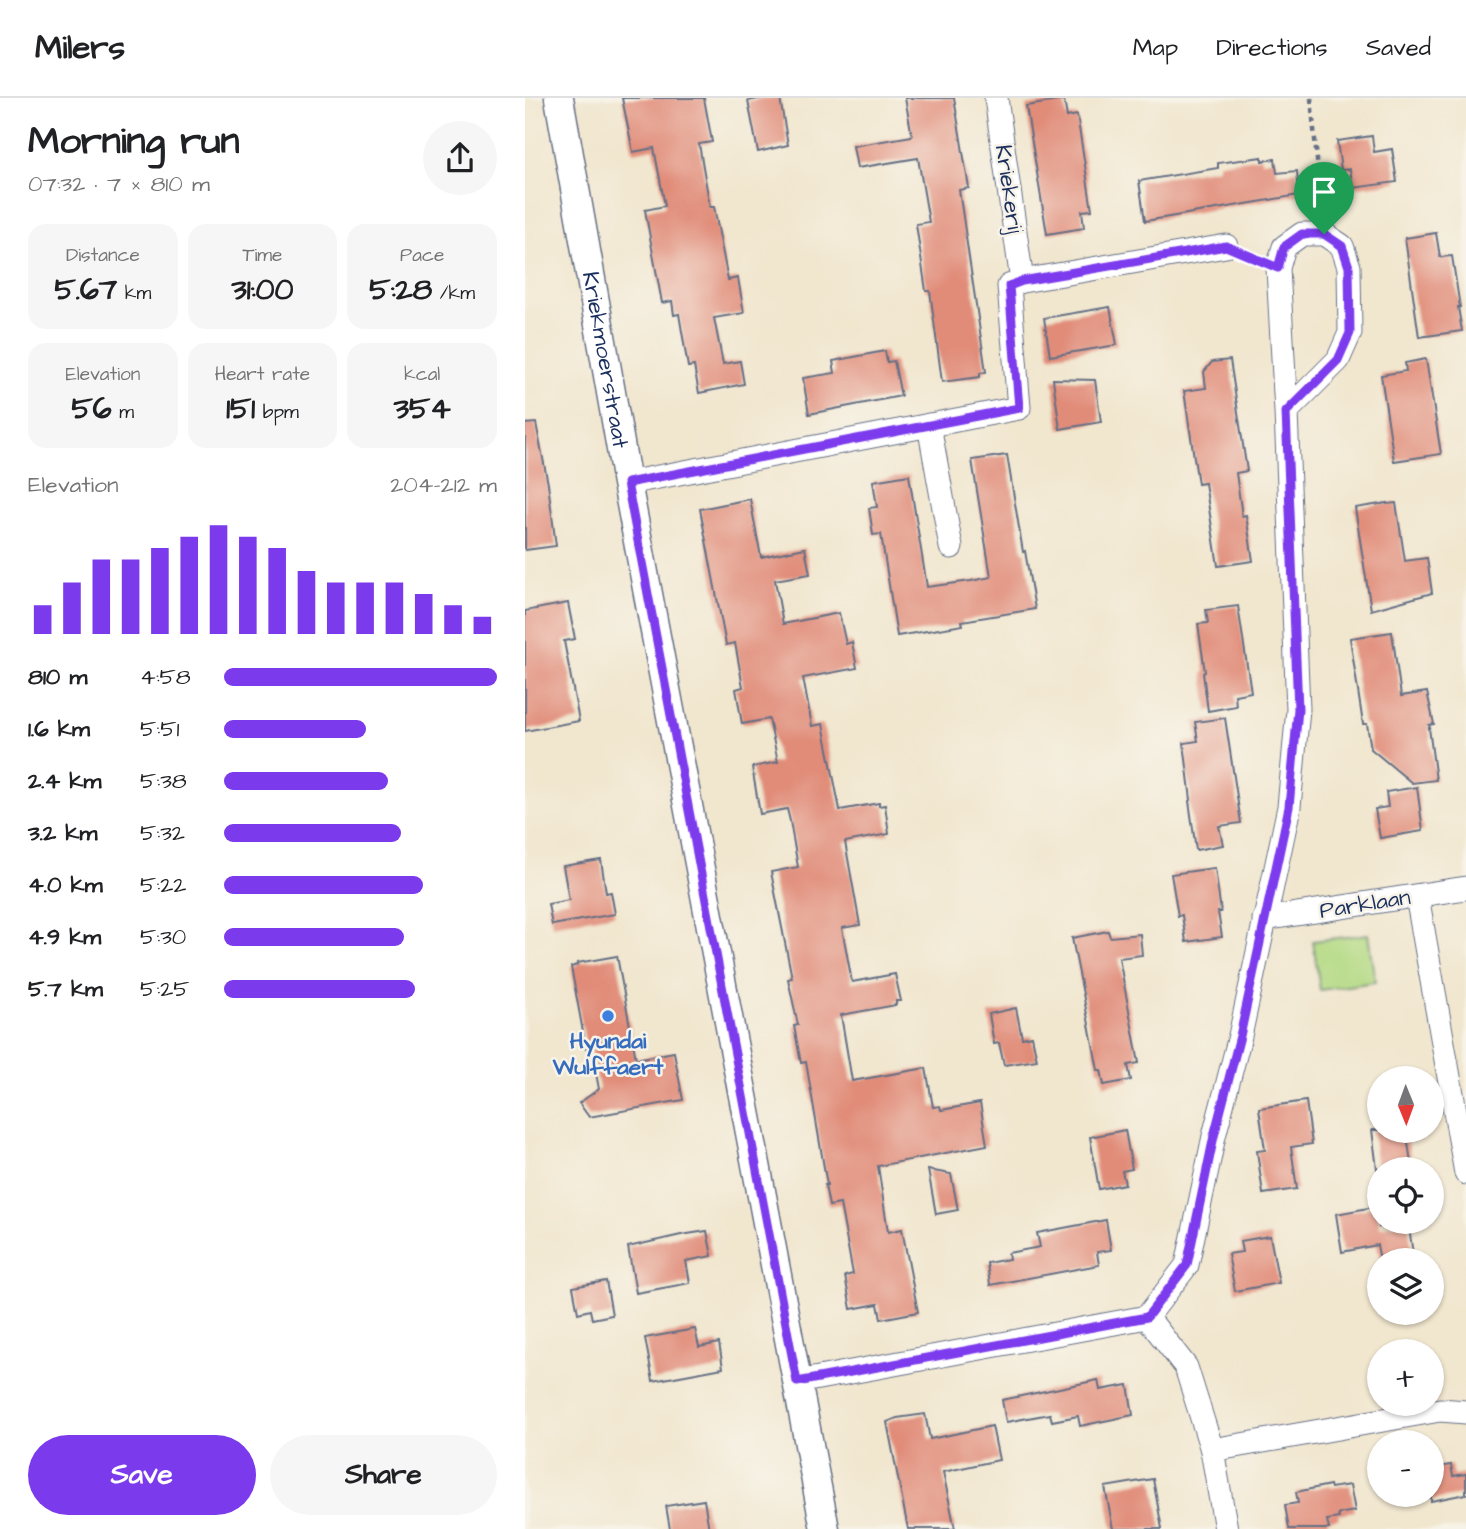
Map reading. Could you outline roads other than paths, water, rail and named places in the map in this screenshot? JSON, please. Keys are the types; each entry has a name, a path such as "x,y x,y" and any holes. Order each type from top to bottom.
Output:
{"street":[{"name":"Kriekmoerstraat","path":"559,98 627,483 825,1529"},
{"name":"Kriekerij","path":"996,98 1022,281"},
{"path":"797,1382 1147,1317 1187,1265 1289,807 1298,709 1278,268 1284,247 1302,234 1324,234 1342,246 1349,267 1350,333 1338,360 1286,412"},
{"path":"627,483 1019,408 1009,286 1022,281 1226,246"},
{"path":"929,425 951,547"},
{"name":"Parklaan","path":"1263,919 1466,888"},
{"path":"1417,896 1466,1173"},
{"path":"1147,1317 1186,1367 1212,1450 1226,1529"},
{"path":"1212,1450 1440,1410 1466,1412"}],"place":[{"name":"Hyundai Wulffaert","path":"608,1016"}]}
